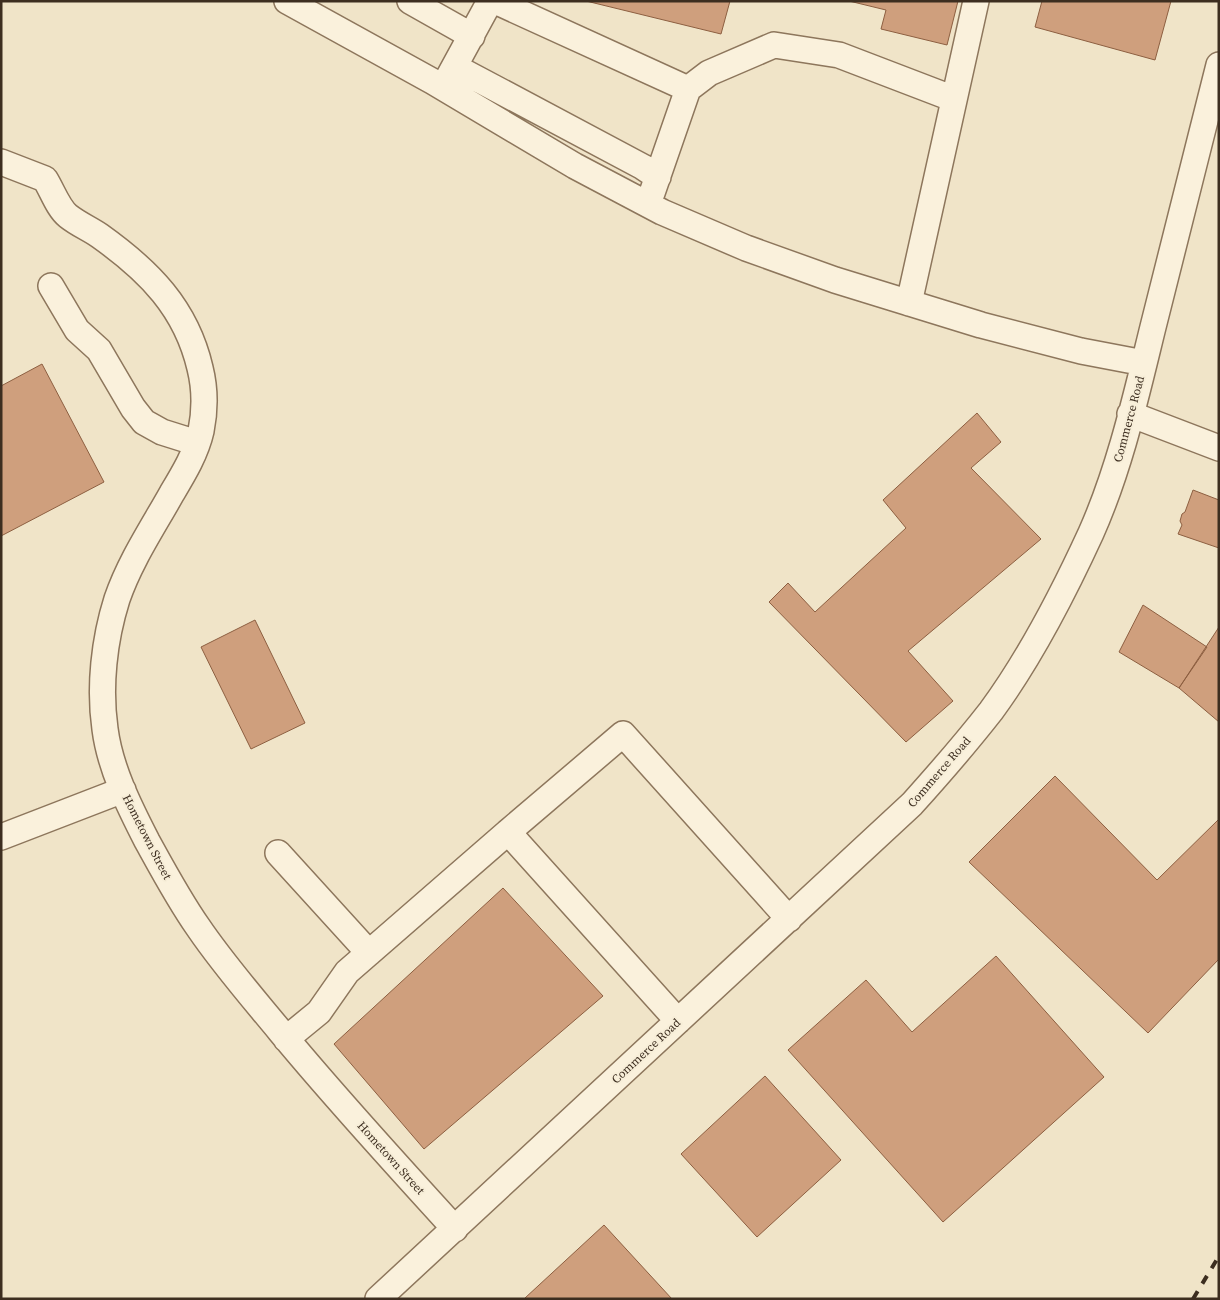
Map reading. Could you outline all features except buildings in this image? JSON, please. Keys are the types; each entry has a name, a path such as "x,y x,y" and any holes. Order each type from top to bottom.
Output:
{"street":[{"path":"287,1 643,167 658,177"},
{"path":"410,1 472,36"},
{"path":"449,78 490,1"},
{"path":"495,1 688,89"},
{"path":"909,303 976,1"},
{"path":"648,204 688,89 709,73 774,45 839,55 954,99"},
{"name":"Commerce Road","path":"378,1299 912,804 936,778 1000,697 1053,610 1091,533 1112,478 1144,363 1219,66"},
{"path":"449,78 575,166 648,204 746,248 835,280 981,325 1072,349 1144,363"},
{"name":"Hometown Street","path":"1,162 45,179 66,215 97,234 126,256 158,287 179,313 191,338 201,370 204,401 201,431 192,460 132,563 117,600 106,646 102,691 105,731 113,764 132,812 165,875 198,928 242,986 286,1039 454,1229"},
{"path":"52,286 77,330 99,350 133,408 144,422 162,432 197,443"},
{"path":"1130,414 1219,448"},
{"path":"286,1039 319,1012 347,972 623,734 789,919"},
{"path":"1,837 123,790"},
{"path":"508,832 678,1021"},
{"path":"278,853 369,953"}],"railway":[{"path":"1193,1299 1219,1256"}]}
